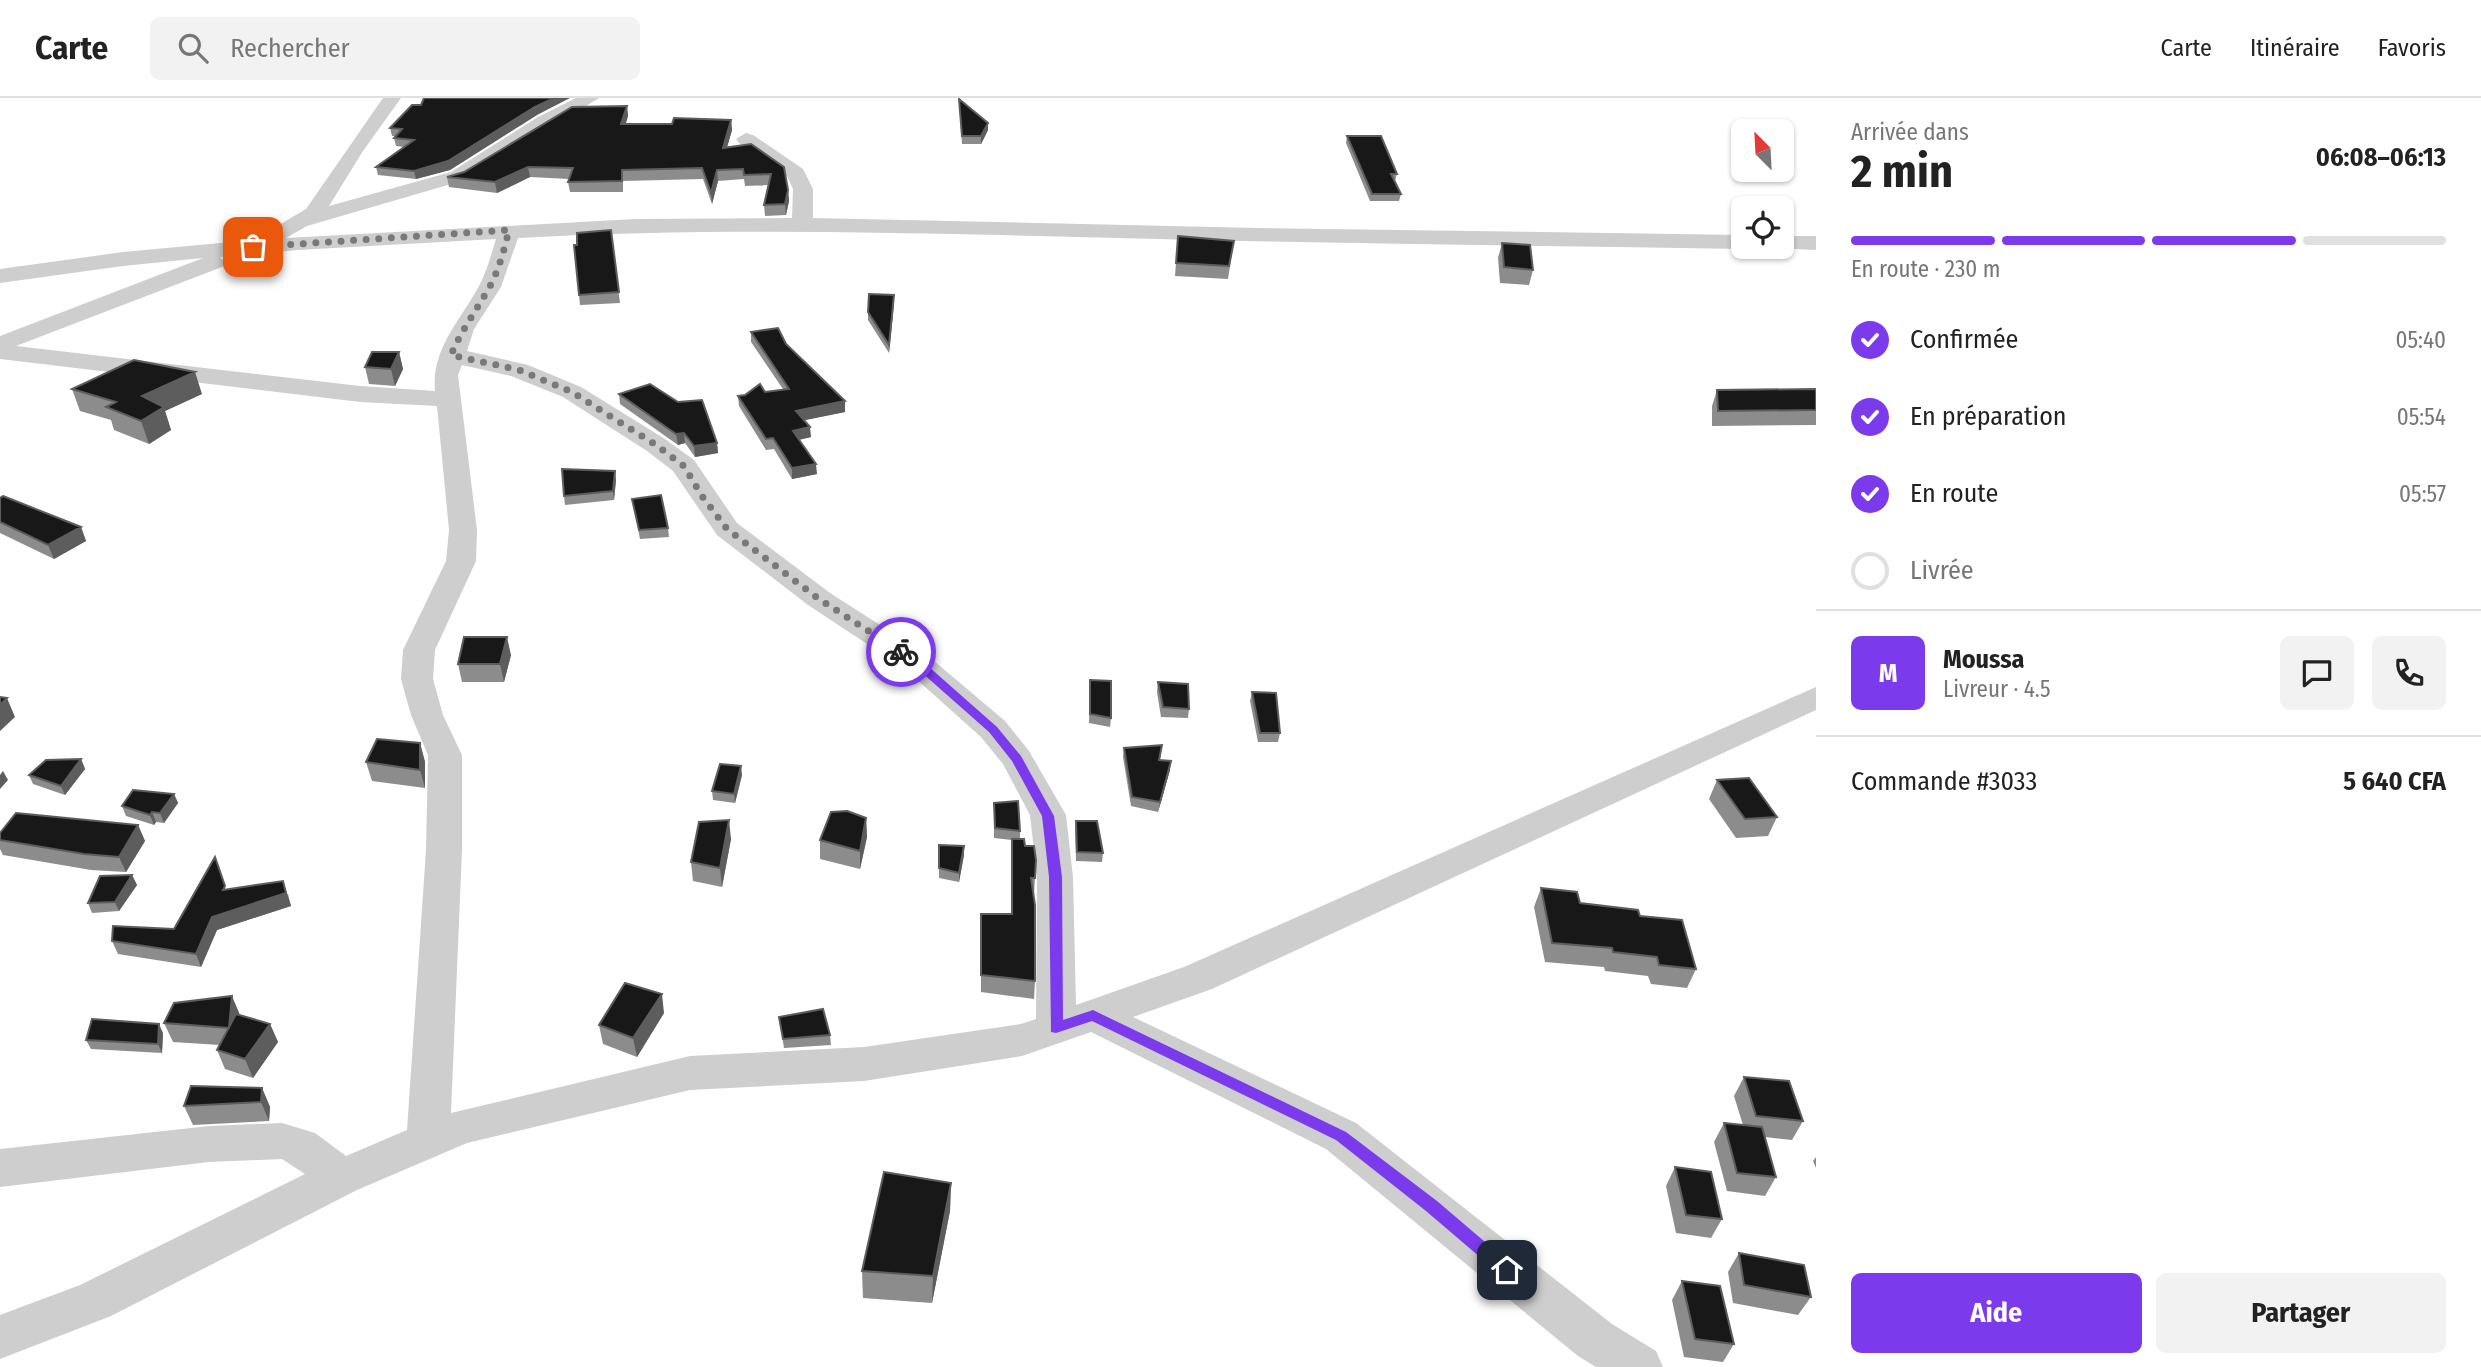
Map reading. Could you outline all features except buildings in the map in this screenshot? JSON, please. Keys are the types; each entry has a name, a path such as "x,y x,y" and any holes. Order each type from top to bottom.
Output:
{"street":[{"path":"304,220 321,204 354,150 392,98"},
{"path":"0,344 253,247 304,220 458,176 545,121 590,98"},
{"path":"746,139 796,173 803,189 802,224"},
{"path":"0,276 123,259 253,247 509,230 635,225 802,224 1257,235 1731,242"},
{"path":"428,1140 444,850 445,755 427,715 418,679 419,649 461,561 463,530 446,375 462,329 490,287 509,230"},
{"path":"1794,243 1816,243"},
{"path":"0,352 360,394 449,399"},
{"path":"451,355 519,370 572,392 656,445 684,466 727,529 819,599 916,662 993,729 1017,759 1048,816 1074,1022"},
{"path":"0,1337 95,1301 342,1177 461,1127 690,1073 864,1064 1022,1040 1074,1022 1198,978 1816,697"},
{"path":"1074,1022 1341,1136 1595,1340 1639,1367"},
{"path":"0,1168 209,1144 282,1141 300,1146 342,1177"}],"way so far":[{"path":"253,247 509,230 490,287 462,329 451,355 519,370 572,392 656,445 684,466 727,529 819,599 901,652"}],"route":[{"path":"901,652 993,729 1017,759 1048,816 1055,877 1056,1028 1093,1015 1341,1136 1507,1270"}]}
